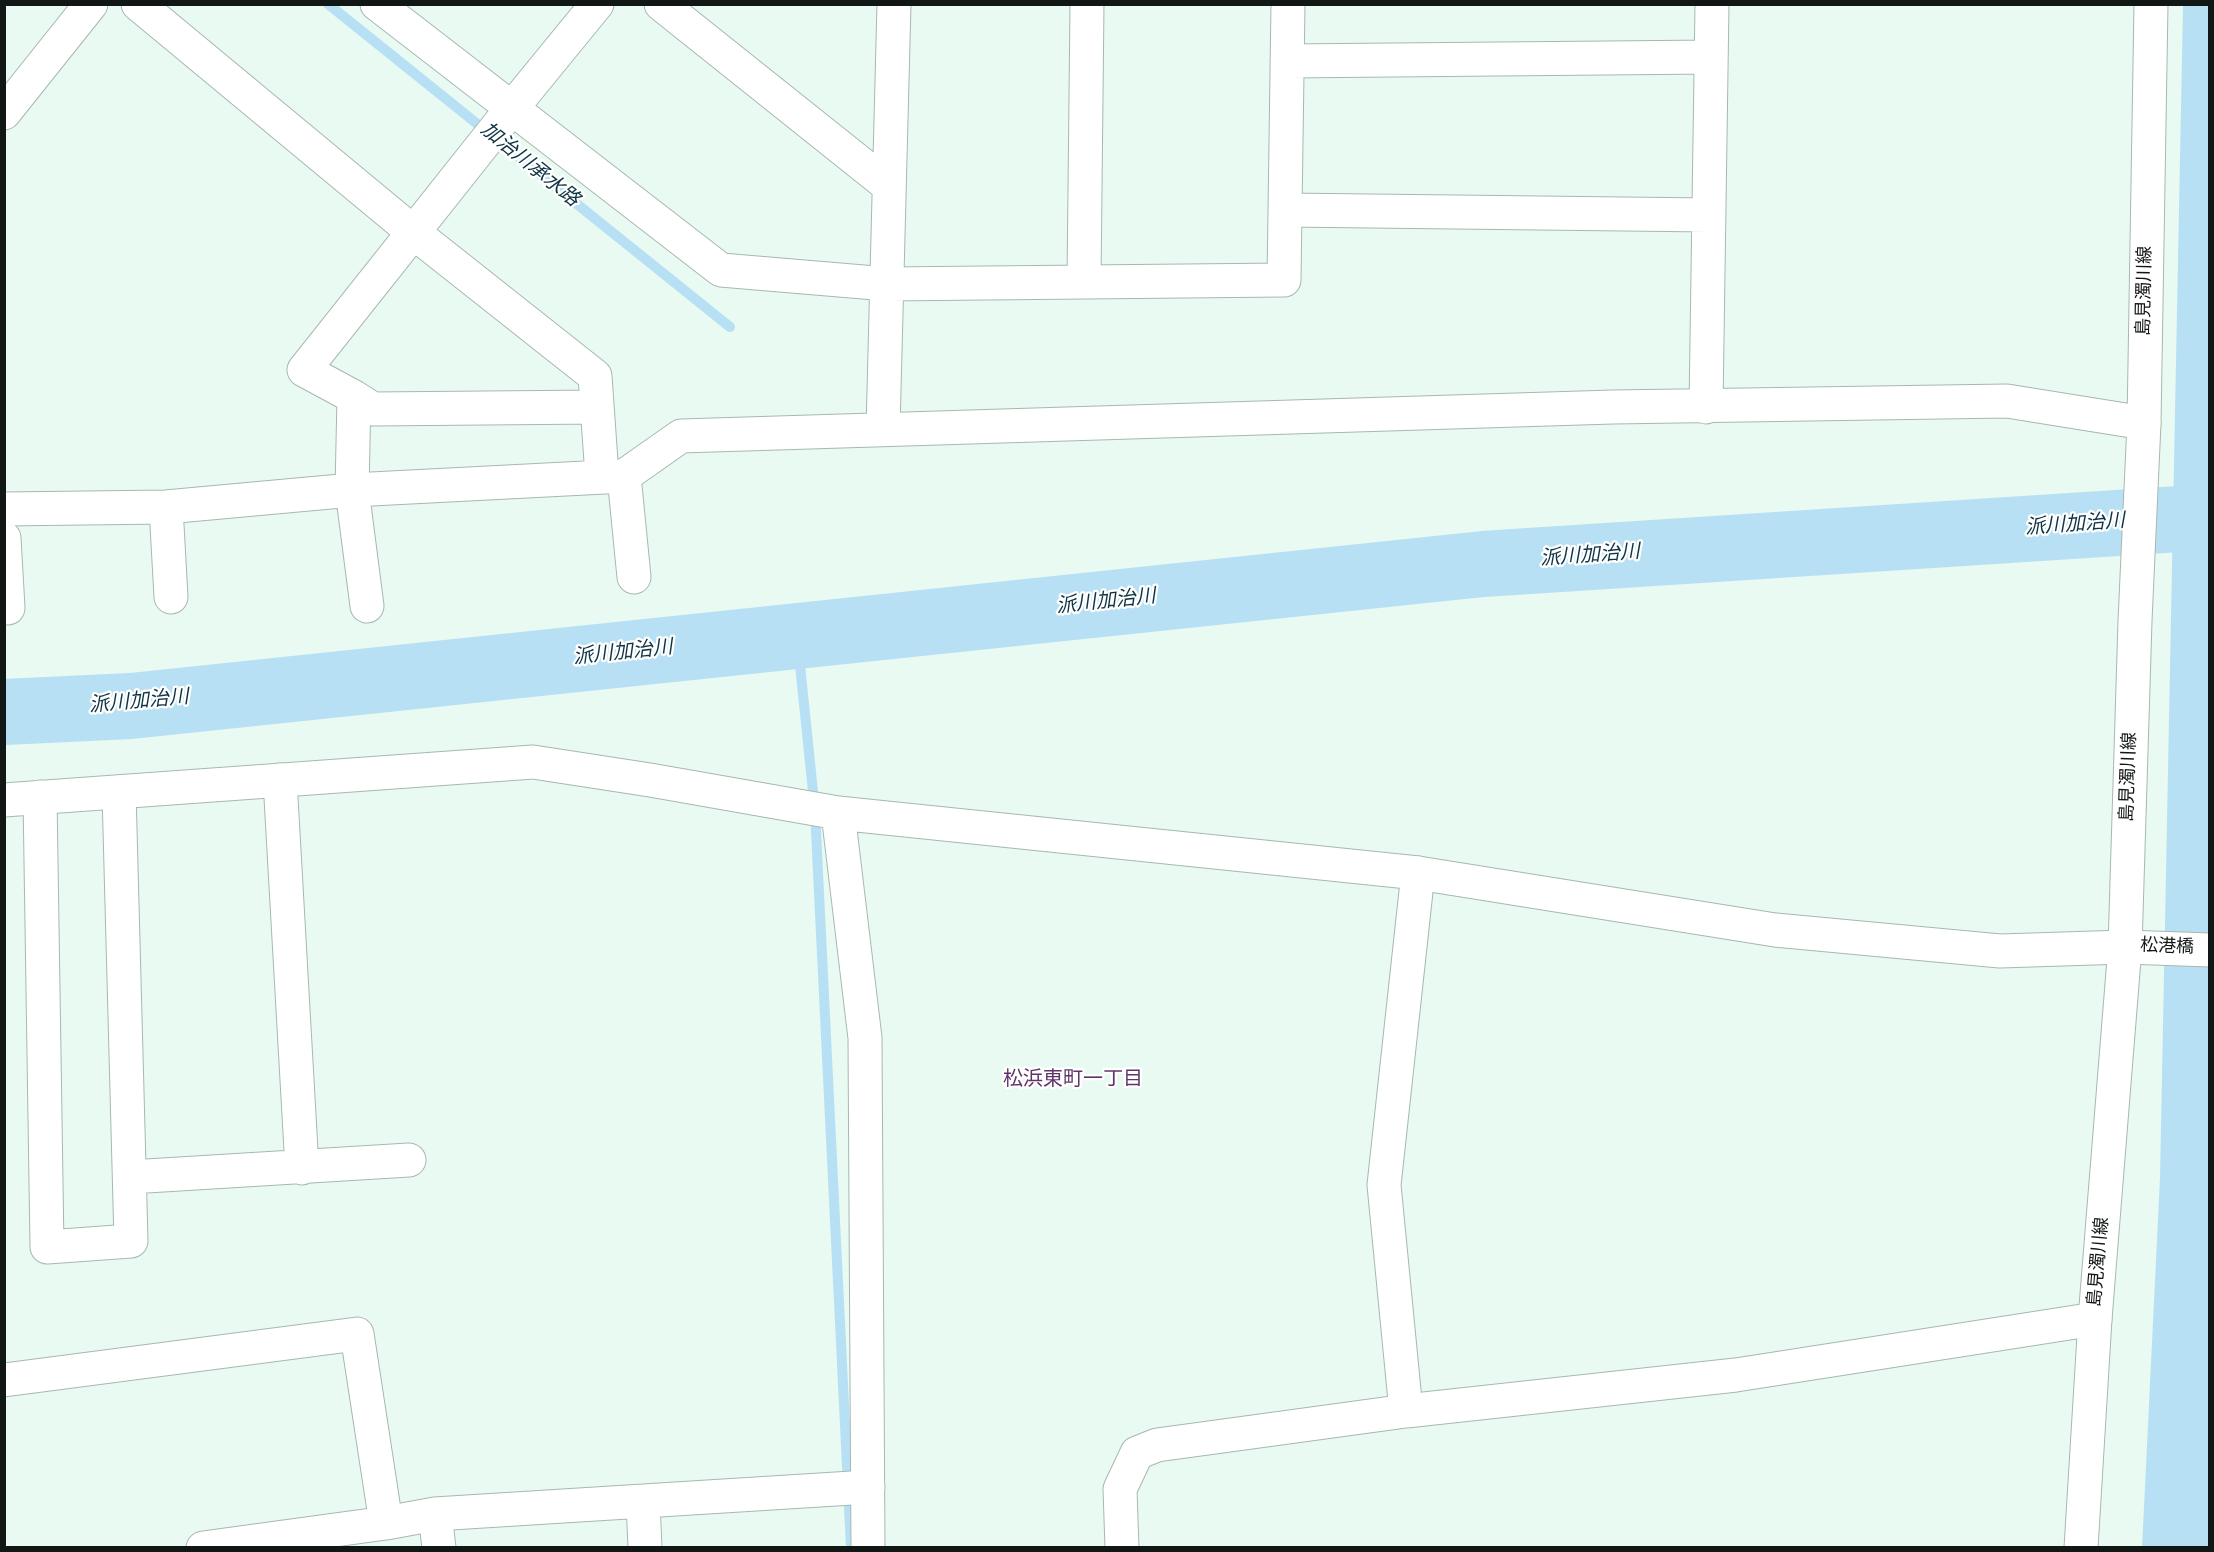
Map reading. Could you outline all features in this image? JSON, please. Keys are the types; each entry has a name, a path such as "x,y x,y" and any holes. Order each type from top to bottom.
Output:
{"street":[{"path":"4,113 91,4"},
{"path":"138,4 413,232 595,376 597,407 634,577"},
{"path":"377,4 721,270 887,284 1284,280 1288,4"},
{"path":"597,4 304,370 373,409 597,407"},
{"path":"661,4 889,186"},
{"path":"883,429 894,4"},
{"path":"1084,282 1087,4"},
{"path":"1706,407 1712,4"},
{"name":"島見濁川線","path":"2081,1548 2095,1319 2125,947 2134,621 2144,423 2151,4"},
{"path":"1287,61 1711,57"},
{"path":"1286,210 1708,215"},
{"path":"354,397 352,490 367,606"},
{"path":"4,509 166,507 352,490 613,476 681,436 1602,407 2007,401 2144,423"},
{"path":"166,507 171,597"},
{"path":"4,538 8,608"},
{"name":"松港橋","path":"4,800 533,762 838,813 1418,873 1775,930 2000,951 2125,947 2210,950"},
{"path":"280,780 302,1168"},
{"path":"40,797 47,1247 131,1241 119,792"},
{"path":"838,813 865,1038 868,1548"},
{"path":"1406,1411 1384,1185 1418,873"},
{"path":"130,1177 409,1160"},
{"path":"1122,1548 1120,1489 1137,1454 1157,1445 1406,1411 1736,1376 2095,1319"},
{"path":"4,1380 357,1334 387,1523"},
{"path":"203,1548 387,1523 435,1514 868,1487"},
{"path":"643,1501 645,1548"},
{"path":"435,1514 439,1548"}],"water":[{"path":"2209,4 2210,1547 2142,1548 2160,1178 2183,5"}],"waterway":[{"name":"加治川承水路","path":"328,4 730,327"},
{"name":"派川加治川","path":"4,712 131,706 1483,564 2210,517"},
{"path":"797,636 815,811 851,1548"}],"district":[{"name":"松浜東町一丁目","path":"1073,1081"}]}
